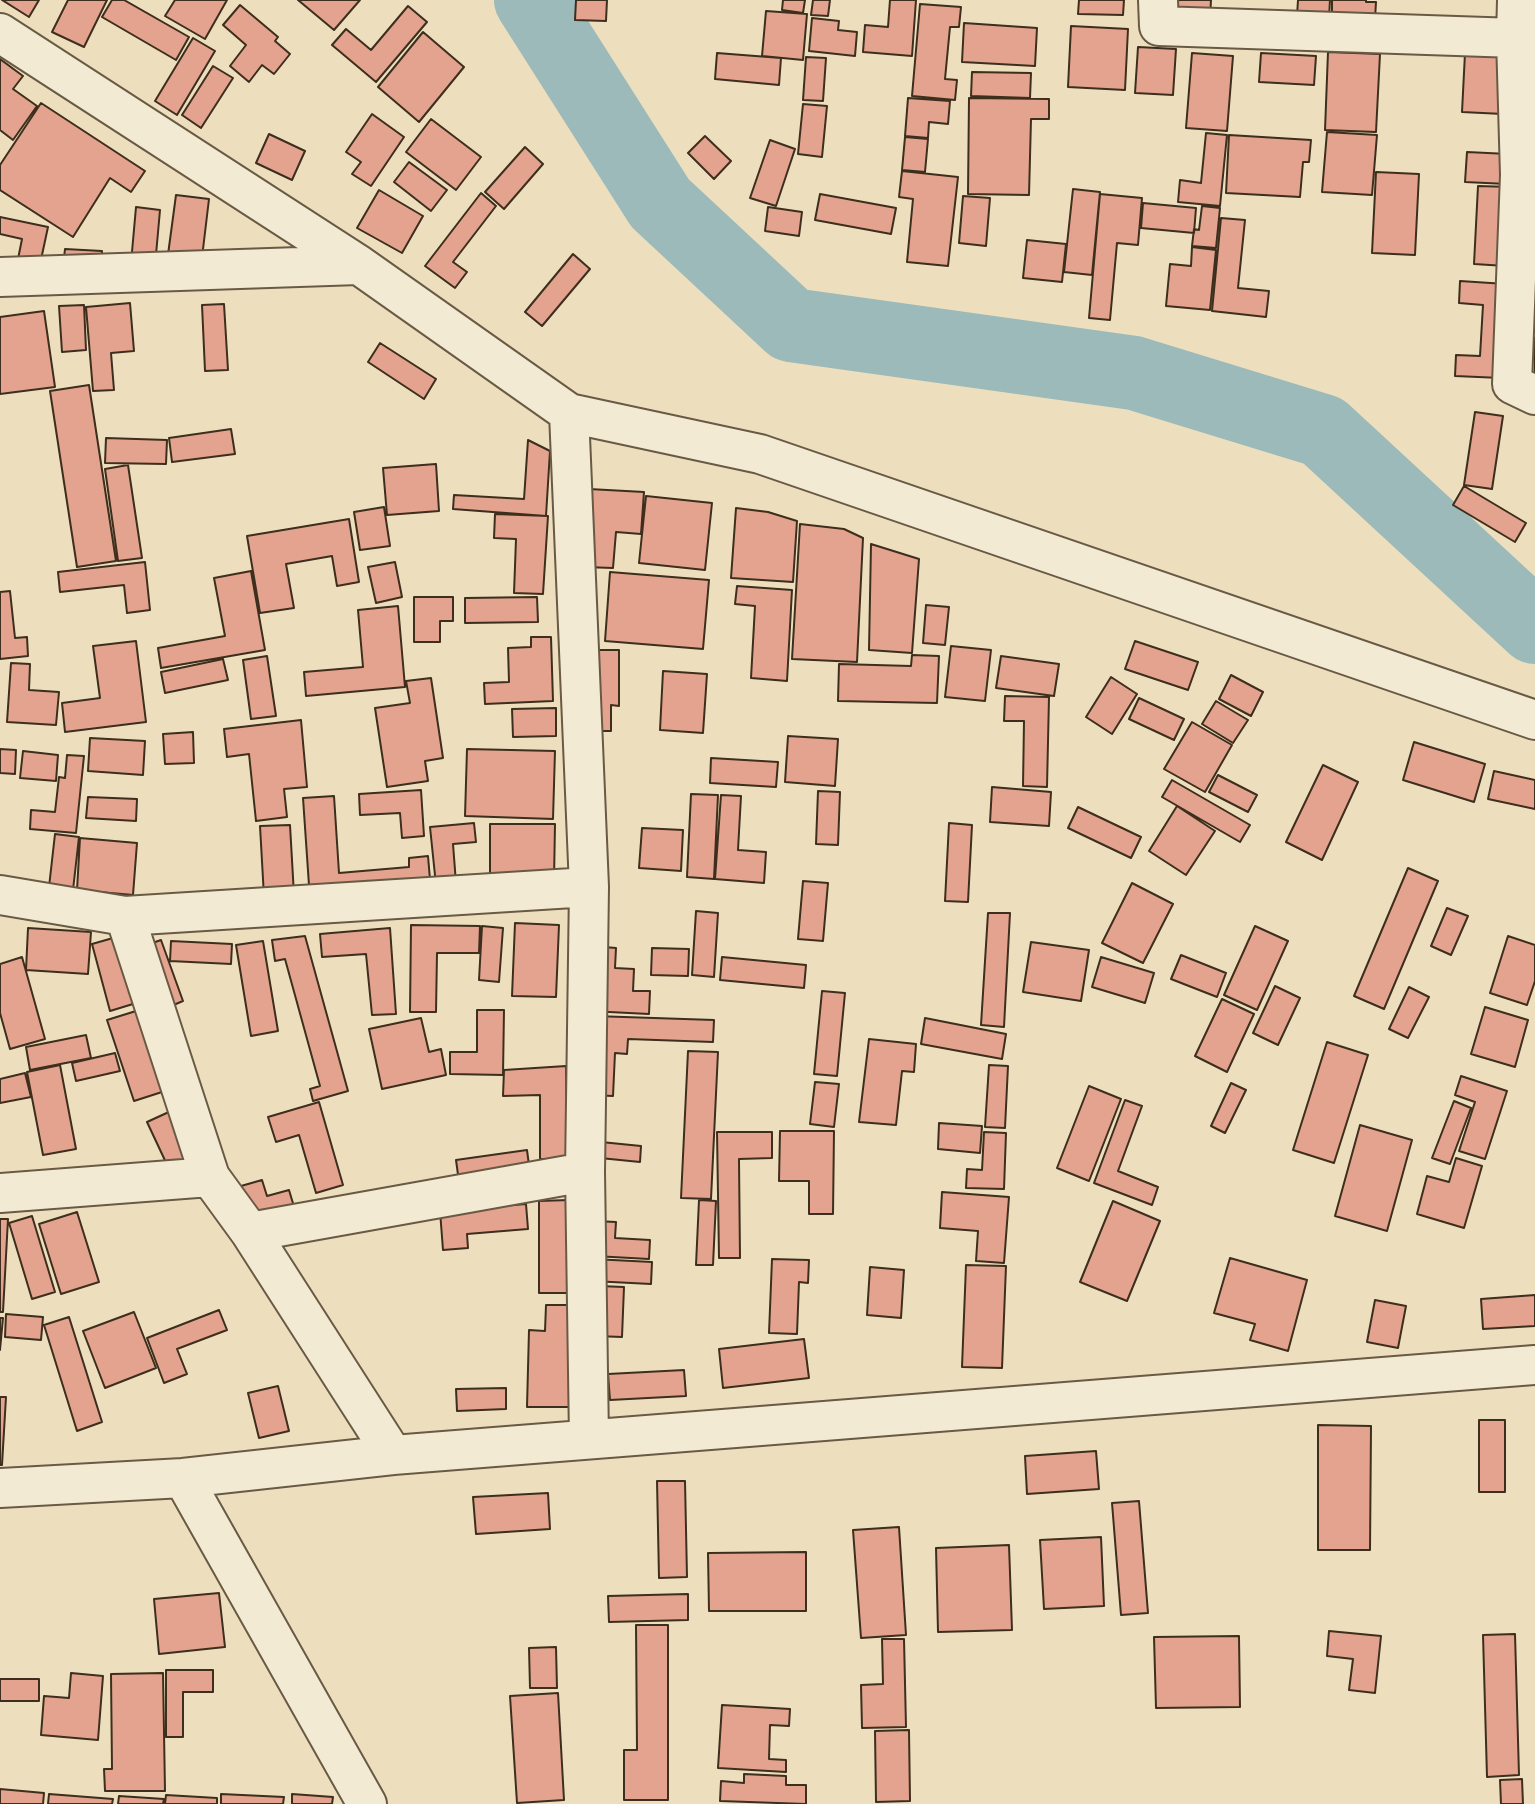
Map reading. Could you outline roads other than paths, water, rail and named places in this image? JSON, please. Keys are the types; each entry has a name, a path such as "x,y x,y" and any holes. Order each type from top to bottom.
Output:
{"street":[{"path":"1158,0 1158,26 1516,38"},
{"path":"1517,0 1516,38 1527,173 1512,384 1535,394"},
{"path":"0,33 359,265 569,413 760,454 1535,720"},
{"path":"0,277 359,265"},
{"path":"569,413 589,887 585,1172 589,1439"},
{"path":"0,895 125,916 589,887"},
{"path":"125,916 210,1177 250,1231 393,1455"},
{"path":"250,1231 585,1172"},
{"path":"0,1193 210,1177"},
{"path":"0,1488 183,1478 393,1455 1535,1365"},
{"path":"183,1478 367,1804"}],"waterway":[{"path":"531,0 660,203 791,325 1134,373 1323,431 1535,627"}]}
